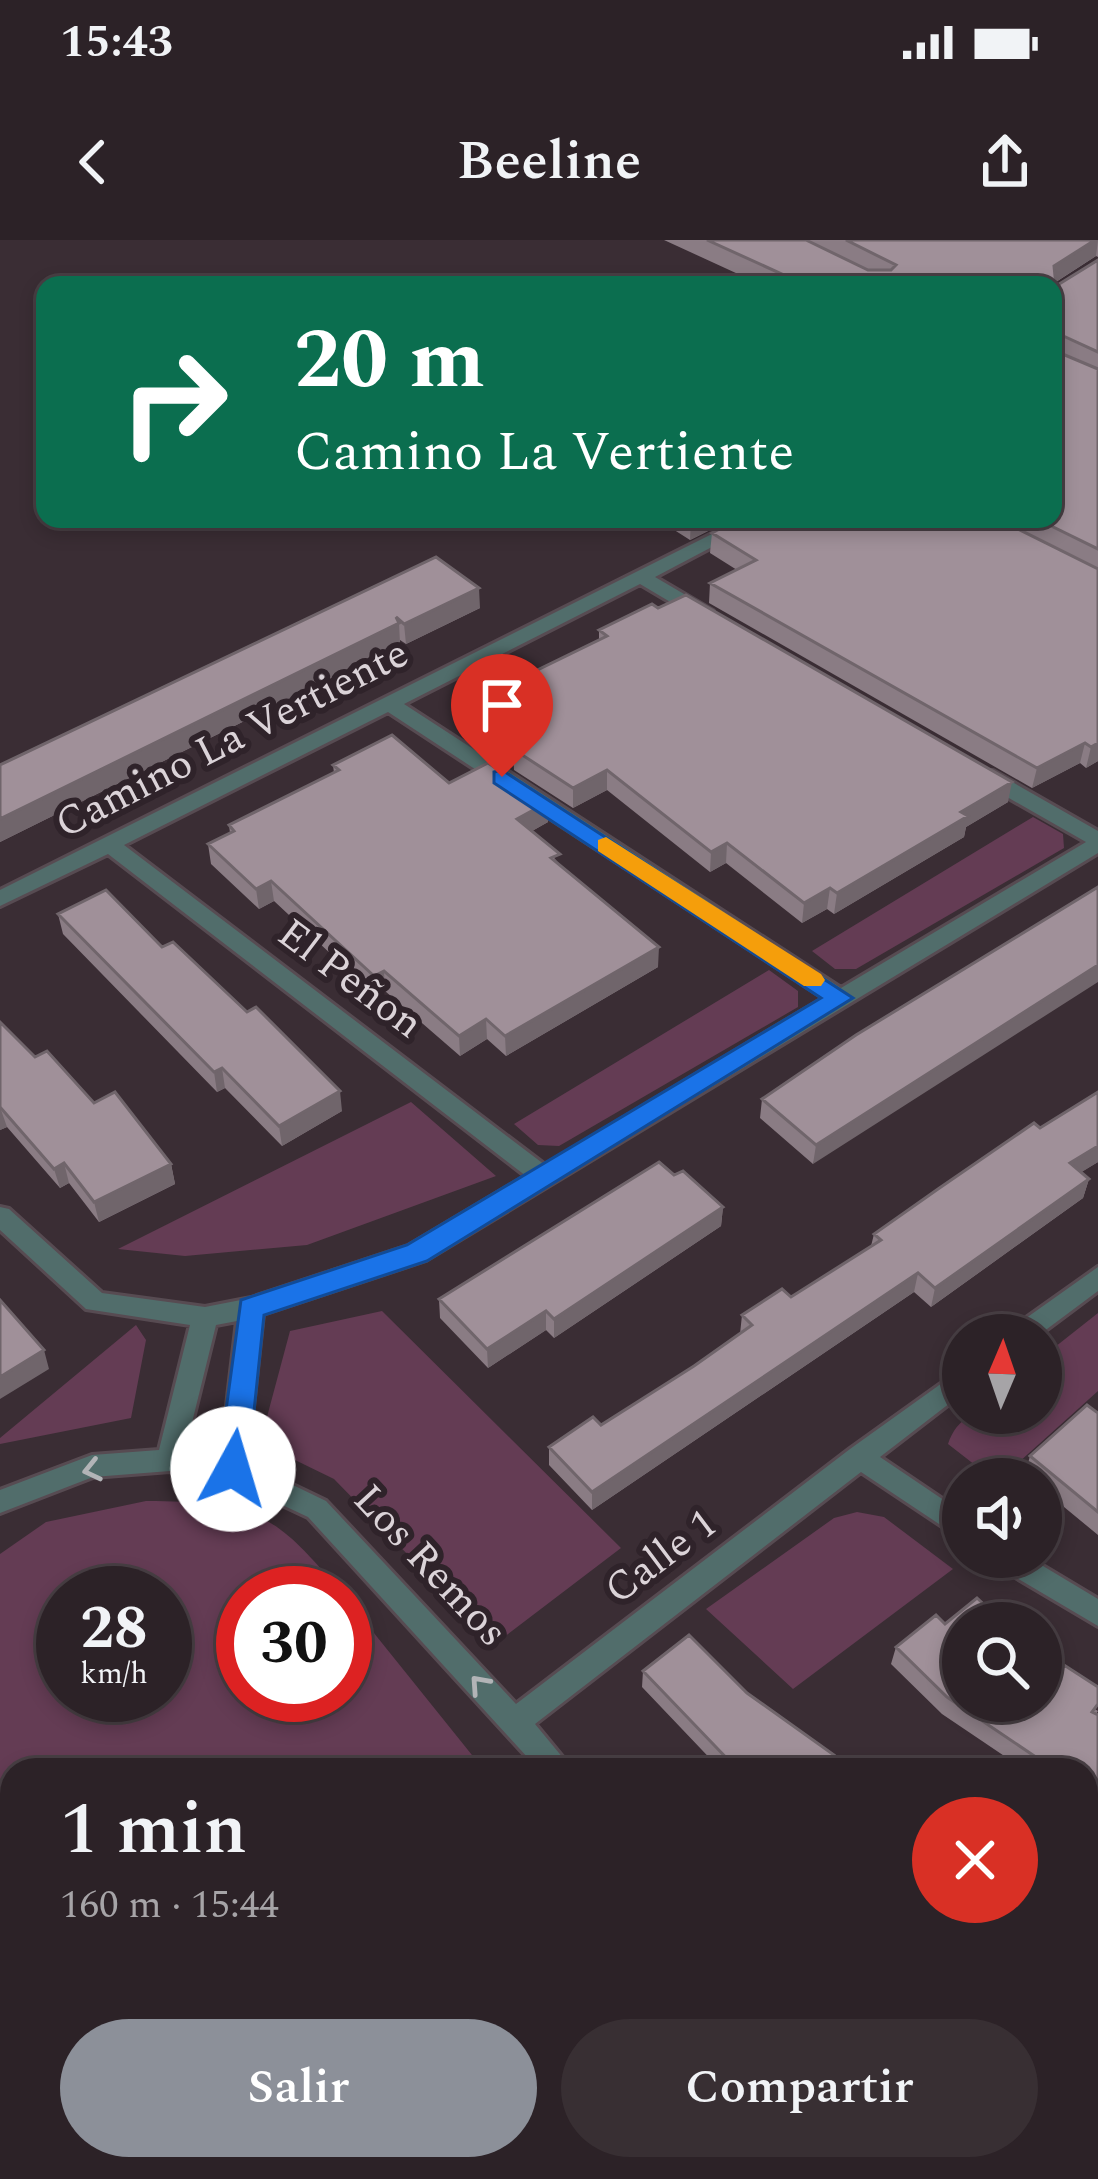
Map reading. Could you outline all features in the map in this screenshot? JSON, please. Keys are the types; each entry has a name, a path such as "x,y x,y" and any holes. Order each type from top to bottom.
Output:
{"street":[{"name":"Camino La Vertiente","path":"0,898 738,528"},
{"path":"641,577 716,620"},
{"path":"390,704 840,998"},
{"path":"0,1216 95,1302 205,1317 251,1308 417,1253 1098,842 957,759"},
{"name":"El Peñon","path":"109,844 544,1177"},
{"path":"1049,1314 1098,1277"},
{"path":"233,1469 251,1308"},
{"path":"170,1460 205,1317"},
{"name":"Calle 1","path":"514,1723 942,1395"},
{"path":"859,1457 942,1514"},
{"name":"Los Remos","path":"0,1502 92,1466 170,1460 233,1469 317,1509 547,1758"},
{"path":"1039,1578 1098,1614"}],"shaded area":[{"path":"1033,817 1063,834 1064,848 856,969 835,969 812,951"},
{"path":"769,970 798,991 798,1007 559,1146 538,1145 514,1124"},
{"path":"411,1102 496,1176 307,1245 185,1256 118,1249"},
{"path":"382,1311 621,1548 495,1644 334,1479 260,1443 290,1331"},
{"path":"1098,1313 1098,1391 1062,1423 1062,1341"},
{"path":"136,1325 146,1340 131,1418 0,1444 0,1438"},
{"path":"953,1434 1050,1434 1023,1458 966,1458 948,1444"},
{"path":"146,1501 212,1504 258,1516 319,1566 216,1566 216,1722 372,1722 372,1631 474,1758 0,1758 0,1554 46,1522"},
{"path":"857,1512 884,1517 942,1561 942,1577 793,1689 706,1609 834,1518"}],"building":[{"path":"707,240 806,240 868,270 891,270 896,265 846,240 1095,240 1054,266 1055,276 786,276"},
{"path":"1098,260 1098,352 1062,335 1062,282"},
{"path":"1062,354 1098,369 1098,549 1055,528 1062,528"},
{"path":"721,528 1016,528 1098,569 1098,743 1091,747 1085,743 1037,768 710,583 756,560 712,533"},
{"path":"436,557 479,588 404,624 396,617 399,623 0,819 0,765"},
{"path":"686,595 1012,782 961,812 968,816 837,893 830,888 804,903 727,843 711,852 607,770 573,788 513,749 540,735 495,698 520,686 515,681 607,636 599,630 652,604 658,608"},
{"path":"392,735 449,783 488,763 548,802 517,819 560,854 551,858 659,947 505,1036 486,1019 459,1036 384,971 374,976 271,881 256,889 208,844 234,831 229,825 339,770 333,765"},
{"path":"1098,887 1098,965 816,1145 762,1099 856,1035"},
{"path":"106,890 162,947 173,942 247,1012 256,1007 340,1091 279,1126 222,1068 214,1072 58,914"},
{"path":"0,1022 35,1057 47,1051 94,1103 115,1092 171,1164 94,1202 64,1163 54,1169 0,1107"},
{"path":"1098,1092 1098,1146 1070,1163 1089,1179 935,1288 918,1273 592,1492 549,1447 593,1417 601,1425 694,1366 752,1325 742,1315 782,1289 791,1297 881,1240 874,1234 1034,1123 1040,1128"},
{"path":"659,1162 674,1175 683,1171 723,1207 554,1319 546,1311 487,1349 439,1299"},
{"path":"0,1300 44,1350 0,1377"},
{"path":"1087,1405 1098,1413 1098,1512 1062,1482 1062,1458 1030,1456 1055,1434 1062,1434 1062,1427"},
{"path":"936,1615 942,1621 942,1692 896,1647"},
{"path":"689,1635 747,1693 834,1755 726,1758 643,1671"},
{"path":"1064,1665 1098,1687 1098,1704 1092,1712 1098,1715 1098,1758 1037,1758 984,1722 1062,1722"}],"slow traffic":[{"path":"606,845 813,980"}],"route":[{"path":"233,1469 251,1308 417,1253 840,998 502,777"}]}
